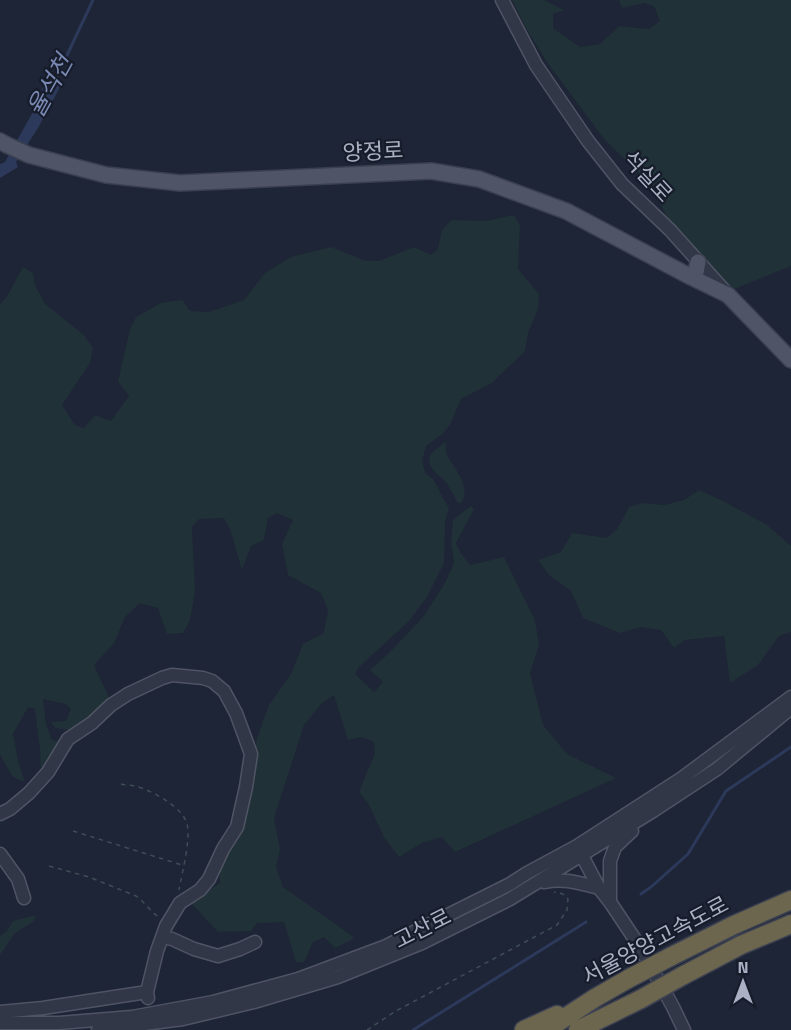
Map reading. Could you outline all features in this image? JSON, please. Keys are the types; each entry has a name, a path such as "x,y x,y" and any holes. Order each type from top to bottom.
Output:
{"highway":[{"name":"서울양양고속도로","path":"546,1030 628,979 734,925 791,900"},
{"name":"서울양양고속도로","path":"578,1030 741,945 791,924"},
{"path":"524,1030 595,998"}],"main road":[{"name":"양정로","path":"4,143 30,155 106,175 180,183 431,171 479,178 566,212 728,295"},
{"path":"691,277 696,273 698,262"},
{"name":"석실로","path":"728,295 791,360"}],"street":[{"name":"석실로","path":"502,0 536,64 588,141 621,183 670,230 728,295"},
{"path":"0,814 10,810 29,793 48,772 68,739 92,723 111,705 172,675 203,678 212,681 224,691 236,713 251,754 237,827 223,849 209,879 200,890 180,903 168,923 157,951 148,995 0,1012"},
{"name":"고산로","path":"98,1030 183,1019 254,1002 338,977 422,943 540,883 579,850 682,778 791,697"},
{"name":"고산로","path":"0,1023 59,1023 132,1017 213,1002 298,979 386,946 653,811 717,769 791,708"},
{"path":"610,902 610,861 615,847 653,811"},
{"path":"579,850 599,888 640,947 684,1030"},
{"path":"0,854 18,879 24,898"},
{"path":"540,883 570,880 599,888"},
{"path":"162,937 218,956 255,942"}],"path":[{"path":"121,784 136,786 164,799 181,812 187,823 188,835 178,896 180,903"},
{"path":"73,831 183,865"},
{"path":"49,866 89,877 136,896 152,913 168,923"},
{"path":"367,1030 394,1012 557,924 567,910 568,899 563,894 547,891 540,883"}],"shaded area":[{"path":"512,0 544,0 564,10 553,14 553,28 580,47 600,44 619,26 649,29 660,21 654,6 644,3 622,8 619,0 791,0 791,266 732,290 671,226 652,186 605,140 549,65 527,30"},
{"path":"514,215 520,226 518,269 539,294 538,309 528,333 525,351 492,383 461,399 450,425 426,446 422,461 425,473 433,479 449,509 445,521 444,563 427,597 409,621 358,668 355,674 374,692 383,682 370,670 424,616 445,583 454,563 451,543 453,520 471,506 474,509 456,543 470,565 504,557 535,620 539,645 530,673 543,725 567,754 616,778 455,852 442,837 422,843 399,857 384,837 369,805 359,792 375,753 374,742 362,737 348,740 334,695 322,703 304,725 274,818 280,850 276,867 283,887 355,938 335,948 324,937 313,942 304,962 296,962 284,922 257,923 251,931 218,932 191,903 220,883 219,868 248,792 257,738 269,705 291,674 303,644 324,633 328,610 321,593 288,575 282,544 293,520 277,513 268,518 264,540 251,546 242,570 230,529 224,518 199,519 192,527 195,591 190,620 183,633 167,634 158,608 140,603 125,617 114,643 94,665 110,700 89,721 70,730 55,728 51,722 66,721 71,709 66,704 43,699 46,725 52,740 59,742 54,756 41,769 35,709 28,707 13,734 25,782 13,777 0,755 0,304 6,298 23,267 33,273 35,285 45,304 84,335 93,348 90,363 62,405 75,425 84,428 95,415 111,421 129,396 118,381 130,329 136,317 161,303 182,300 190,311 209,312 244,300 265,273 291,257 331,247 366,261 379,261 414,247 431,255 438,249 442,230 452,220 486,221"},
{"path":"446,442 447,455 464,485 464,497 461,503 457,502 447,483 434,471 429,462 431,454"},
{"path":"699,490 767,525 791,546 791,632 779,636 758,665 730,683 724,636 685,640 674,648 661,630 641,627 620,633 583,618 571,591 549,575 538,560 561,552 572,533 607,538 618,528 629,507 643,503 664,505 684,500"},
{"path":"36,915 33,922 15,933 0,955 0,936 6,932 13,921"}],"water":[{"name":"율석천","path":"46,79 61,85 38,128 16,162 18,167 0,178 0,164 5,162 34,110"}],"waterway":[{"name":"율석천","path":"52,85 93,0"},
{"path":"641,894 688,854 726,791 791,747"},
{"path":"413,1030 586,922"}]}
